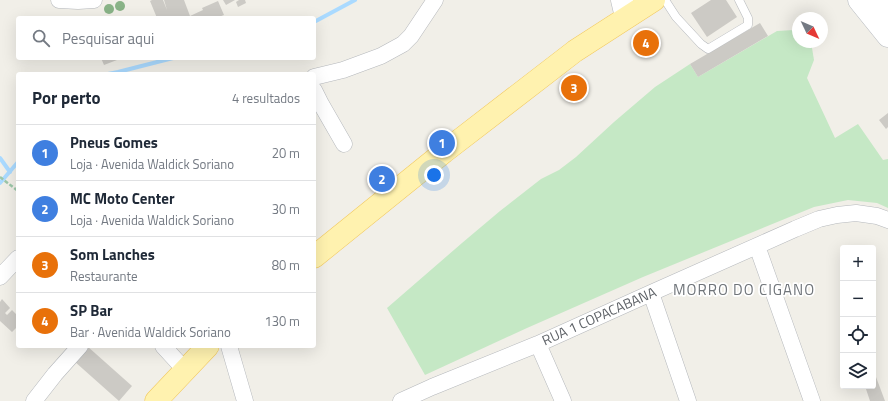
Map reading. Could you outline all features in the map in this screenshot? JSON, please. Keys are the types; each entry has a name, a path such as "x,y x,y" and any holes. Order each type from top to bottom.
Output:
{"main road":[{"path":"858,0 886,16"},
{"path":"316,255 444,152 635,5"},
{"path":"156,401 206,348"}],"street":[{"path":"59,0 94,0"},
{"path":"316,77 343,70 381,56 403,44 411,36 435,0"},
{"path":"316,94 344,144"},
{"name":"RUA 1 COPACABANA","path":"401,401 435,394 538,344 819,219 856,213 877,216 888,220"},
{"path":"758,246 812,401"},
{"path":"0,277 16,260"},
{"path":"651,293 688,401"},
{"path":"538,344 563,401"},
{"path":"34,401 78,348"},
{"path":"165,348 185,370"},
{"path":"230,348 245,401"}],"lane":[{"path":"665,0 676,17 701,44 708,49 748,25 748,18 739,0"}],"path":[{"path":"0,177 16,190"}],"green space":[{"path":"792,30 792,48 812,48 814,60 807,78 835,138 858,124 883,160 888,159 888,208 877,203 848,200 814,207 643,277 425,375 387,308 500,211 541,179 559,170 576,157 655,87 690,64 698,77 777,31"}],"building":[{"path":"163,0 167,10 164,0 184,0 190,16 156,16 150,1"},
{"path":"223,0 235,0 226,5"},
{"path":"239,0 245,0 246,3 238,7 236,2"},
{"path":"711,0 726,0 737,17 707,37 691,13"},
{"path":"218,1 224,15 190,16 203,10 202,8"},
{"path":"760,23 768,36 698,77 690,64"},
{"path":"102,60 117,60 104,65"},
{"path":"888,113 888,127 886,129 879,120"},
{"path":"2,299 10,308 5,313 7,315 12,310 16,314 16,328 12,332 0,321 0,302"},
{"path":"85,348 89,348 132,386 119,401 74,361"},
{"path":"876,377 885,401 870,401 866,389 876,389"}],"waterway":[{"path":"316,21 355,0"},
{"path":"118,72 165,60"},
{"path":"0,158 10,172"},
{"path":"0,183 16,164"}],"place":[{"name":"SP Bar","path":"646,43"},
{"name":"Som Lanches","path":"574,88"},
{"name":"Pneus Gomes","path":"442,143"},
{"name":"MC Moto Center","path":"382,179"}],"district":[{"name":"MORRO DO CIGANO","path":"744,290"}]}
